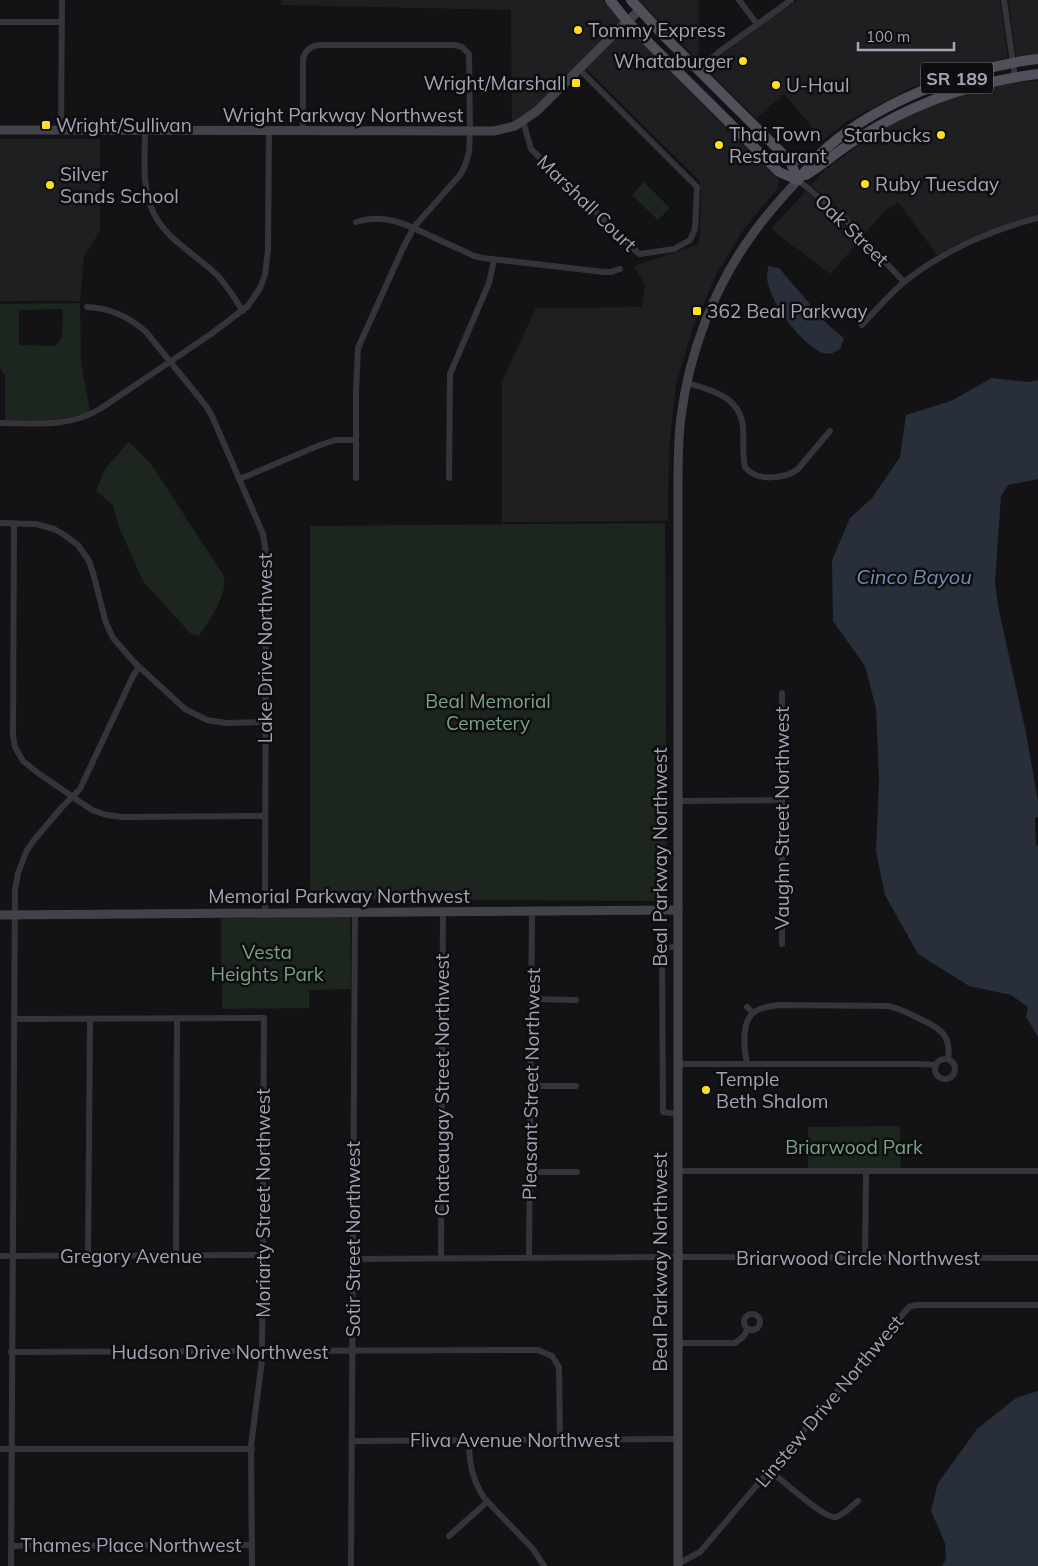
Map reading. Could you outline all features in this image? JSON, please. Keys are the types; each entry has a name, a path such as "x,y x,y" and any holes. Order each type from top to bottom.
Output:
{"main road":[{"path":"610,0 627,21 779,172 798,180"},
{"path":"631,0 790,161 798,180"},
{"name":"Wright Parkway Northwest","path":"0,130 470,132 502,130 523,121 537,112 640,10"},
{"name":"Beal Parkway Northwest","path":"678,1565 678,450 687,383 708,314 728,273 752,235 774,206 818,156 864,121 906,99 947,81 989,68 1012,62 1038,59"},
{"path":"668,61 684,69 699,70"},
{"name":"Beal Parkway Northwest","path":"798,180 823,165 856,139 909,109 972,87 1015,77 1038,74"},
{"path":"909,109 918,101 942,90 947,81"},
{"path":"787,158 802,160 818,156"},
{"name":"Memorial Parkway Northwest","path":"0,914 678,910"}],"street":[{"path":"61,130 62,0"},
{"path":"739,0 757,24"},
{"path":"699,70 719,52 791,0"},
{"path":"1004,0 1015,77"},
{"path":"0,22 62,22"},
{"path":"303,131 304,55 314,45 455,45 462,47 469,54 470,132 469,152 465,166 460,175 414,227 358,348 356,356 356,478"},
{"name":"Marshall Court","path":"523,121 531,149 638,253 674,249 690,240 695,228 697,187 579,69"},
{"path":"145,131 146,186 153,212 164,230 218,276 243,311"},
{"path":"0,423 56,423 78,420 100,409 248,306 260,288 267,266 268,131"},
{"name":"Oak Street","path":"798,180 843,217 904,282"},
{"path":"356,222 369,218 386,219 414,227 474,256 494,260 604,272 620,269"},
{"path":"862,325 904,282 938,258 997,231 1038,218"},
{"path":"449,478 450,374 489,283 494,260"},
{"name":"Lake Drive Northwest","path":"88,307 108,310 129,319 147,333 206,406 263,534 266,553 265,912"},
{"path":"687,383 715,392 728,399 734,405 742,421 745,467 752,474 758,476 781,476 792,473 798,469 830,431"},
{"path":"240,479 320,445 336,440 355,440"},
{"path":"0,524 36,524 54,529 78,545 89,561 110,631 120,647 185,710 203,719 226,723 266,722"},
{"path":"14,524 12,723 14,742 23,761 92,810 114,816 265,816"},
{"path":"11,1566 15,890 27,850 80,789 139,667"},
{"name":"Vaughn Street Northwest","path":"782,693 782,944"},
{"path":"678,801 782,800"},
{"name":"Chateaugay Street Northwest","path":"441,1258 443,911"},
{"name":"Pleasant Street Northwest","path":"529,1258 532,911"},
{"name":"Sotir Street Northwest","path":"351,1566 356,912"},
{"path":"678,946 662,949 663,1112 678,1114"},
{"path":"531,999 576,1000"},
{"path":"747,1063 745,1033 750,1018 753,1013 763,1008 780,1005 888,1006 898,1008 936,1026 943,1033 949,1047 948,1059 955,1068 949,1078 945,1079 938,1076 935,1069 941,1060 948,1059"},
{"path":"747,1007 753,1013"},
{"path":"14,1019 177,1018 176,1256"},
{"name":"Moriarty Street Northwest","path":"177,1018 264,1018 262,1352 252,1449 252,1566"},
{"path":"88,1256 90,1019"},
{"path":"678,1064 936,1065"},
{"path":"530,1086 576,1086"},
{"path":"678,1171 1038,1171"},
{"path":"865,1258 866,1171"},
{"path":"530,1172 577,1172"},
{"name":"Gregory Avenue","path":"0,1256 263,1255"},
{"name":"Briarwood Circle Northwest","path":"353,1259 1038,1258"},
{"name":"Linstew Drive Northwest","path":"678,1565 700,1552 909,1307 916,1305 1038,1305"},
{"path":"678,1343 735,1343 743,1337 748,1329"},
{"name":"Hudson Drive Northwest","path":"11,1352 538,1350 552,1356 559,1367 560,1440"},
{"name":"Fliva Avenue Northwest","path":"352,1441 678,1438"},
{"path":"469,1440 472,1476 479,1491 487,1502 533,1549 544,1566"},
{"path":"0,1449 252,1449"},
{"path":"770,1471 830,1518 840,1515 858,1501"},
{"path":"449,1536 487,1502"},
{"name":"Thames Place Northwest","path":"11,1546 252,1545"}],"shaded area":[{"path":"281,0 603,0 622,21 534,109 512,123 511,10 281,5"},
{"path":"638,0 699,0 699,62 676,37"},
{"path":"798,0 1000,0 1008,58 975,65 913,87 846,122 823,140 784,94 756,118 706,69 759,26"},
{"path":"1008,0 1038,0 1038,54 1016,57"},
{"path":"627,26 779,180 779,184 744,229 716,275 692,330 676,385 669,446 668,521 502,522 502,381 536,308 642,307 645,285 634,266 699,244 700,181 585,68"},
{"path":"1038,81 1038,215 996,228 937,255 898,202 882,214 864,235 836,206 811,185 822,172 873,135 920,110 976,90 1020,82"},
{"name":"Silver Sands School","path":"0,139 100,139 100,231 84,256 80,301 0,301"},
{"path":"806,191 830,210 860,240 830,274 771,229"}],"green space":[{"path":"644,182 670,208 658,220 632,195"},
{"path":"80,303 81,362 90,411 59,419 5,420 5,375 0,368 0,304","holes":["63,309 62,338 55,346 19,345 19,310"]},
{"path":"129,442 151,464 224,576 223,592 220,600 213,615 199,636 190,633 143,581 119,527 113,505 96,491 105,469"},
{"name":"Beal Memorial Cemetery","path":"665,523 667,889 664,897 658,901 310,899 310,526"},
{"name":"Vesta Heights Park","path":"350,916 351,989 309,990 309,1008 222,1009 221,918"},
{"name":"Briarwood Park","path":"900,1126 901,1168 808,1169 808,1127"}],"water":[{"path":"768,266 779,268 827,324 844,338 840,349 831,354 820,352 803,339 786,320 769,287 767,278"},
{"name":"Cinco Bayou","path":"992,378 1028,382 1038,380 1038,479 1008,485 1001,496 995,582 998,606 1026,733 1038,801 1038,817 1035,818 1036,845 1038,846 1038,1037 1026,1017 1028,1007 1011,995 969,986 918,954 885,895 876,851 879,781 876,708 865,666 833,621 832,560 850,518 872,498 900,457 906,415 951,401"},
{"path":"1038,1391 1038,1566 942,1566 946,1559 945,1543 931,1511 938,1483 977,1429 1016,1398"}],"place":[{"name":"Tommy Express","path":"578,30"},
{"name":"Whataburger","path":"743,61"},
{"name":"Wright/Marshall","path":"576,83"},
{"name":"U-Haul","path":"776,85"},
{"name":"Wright/Sullivan","path":"46,125"},
{"name":"Starbucks","path":"941,135"},
{"name":"Thai Town Restaurant","path":"719,145"},
{"name":"Ruby Tuesday","path":"865,184"},
{"name":"Silver Sands School","path":"50,185"},
{"name":"362 Beal Parkway","path":"697,311"},
{"name":"Temple Beth Shalom","path":"706,1090"}]}
